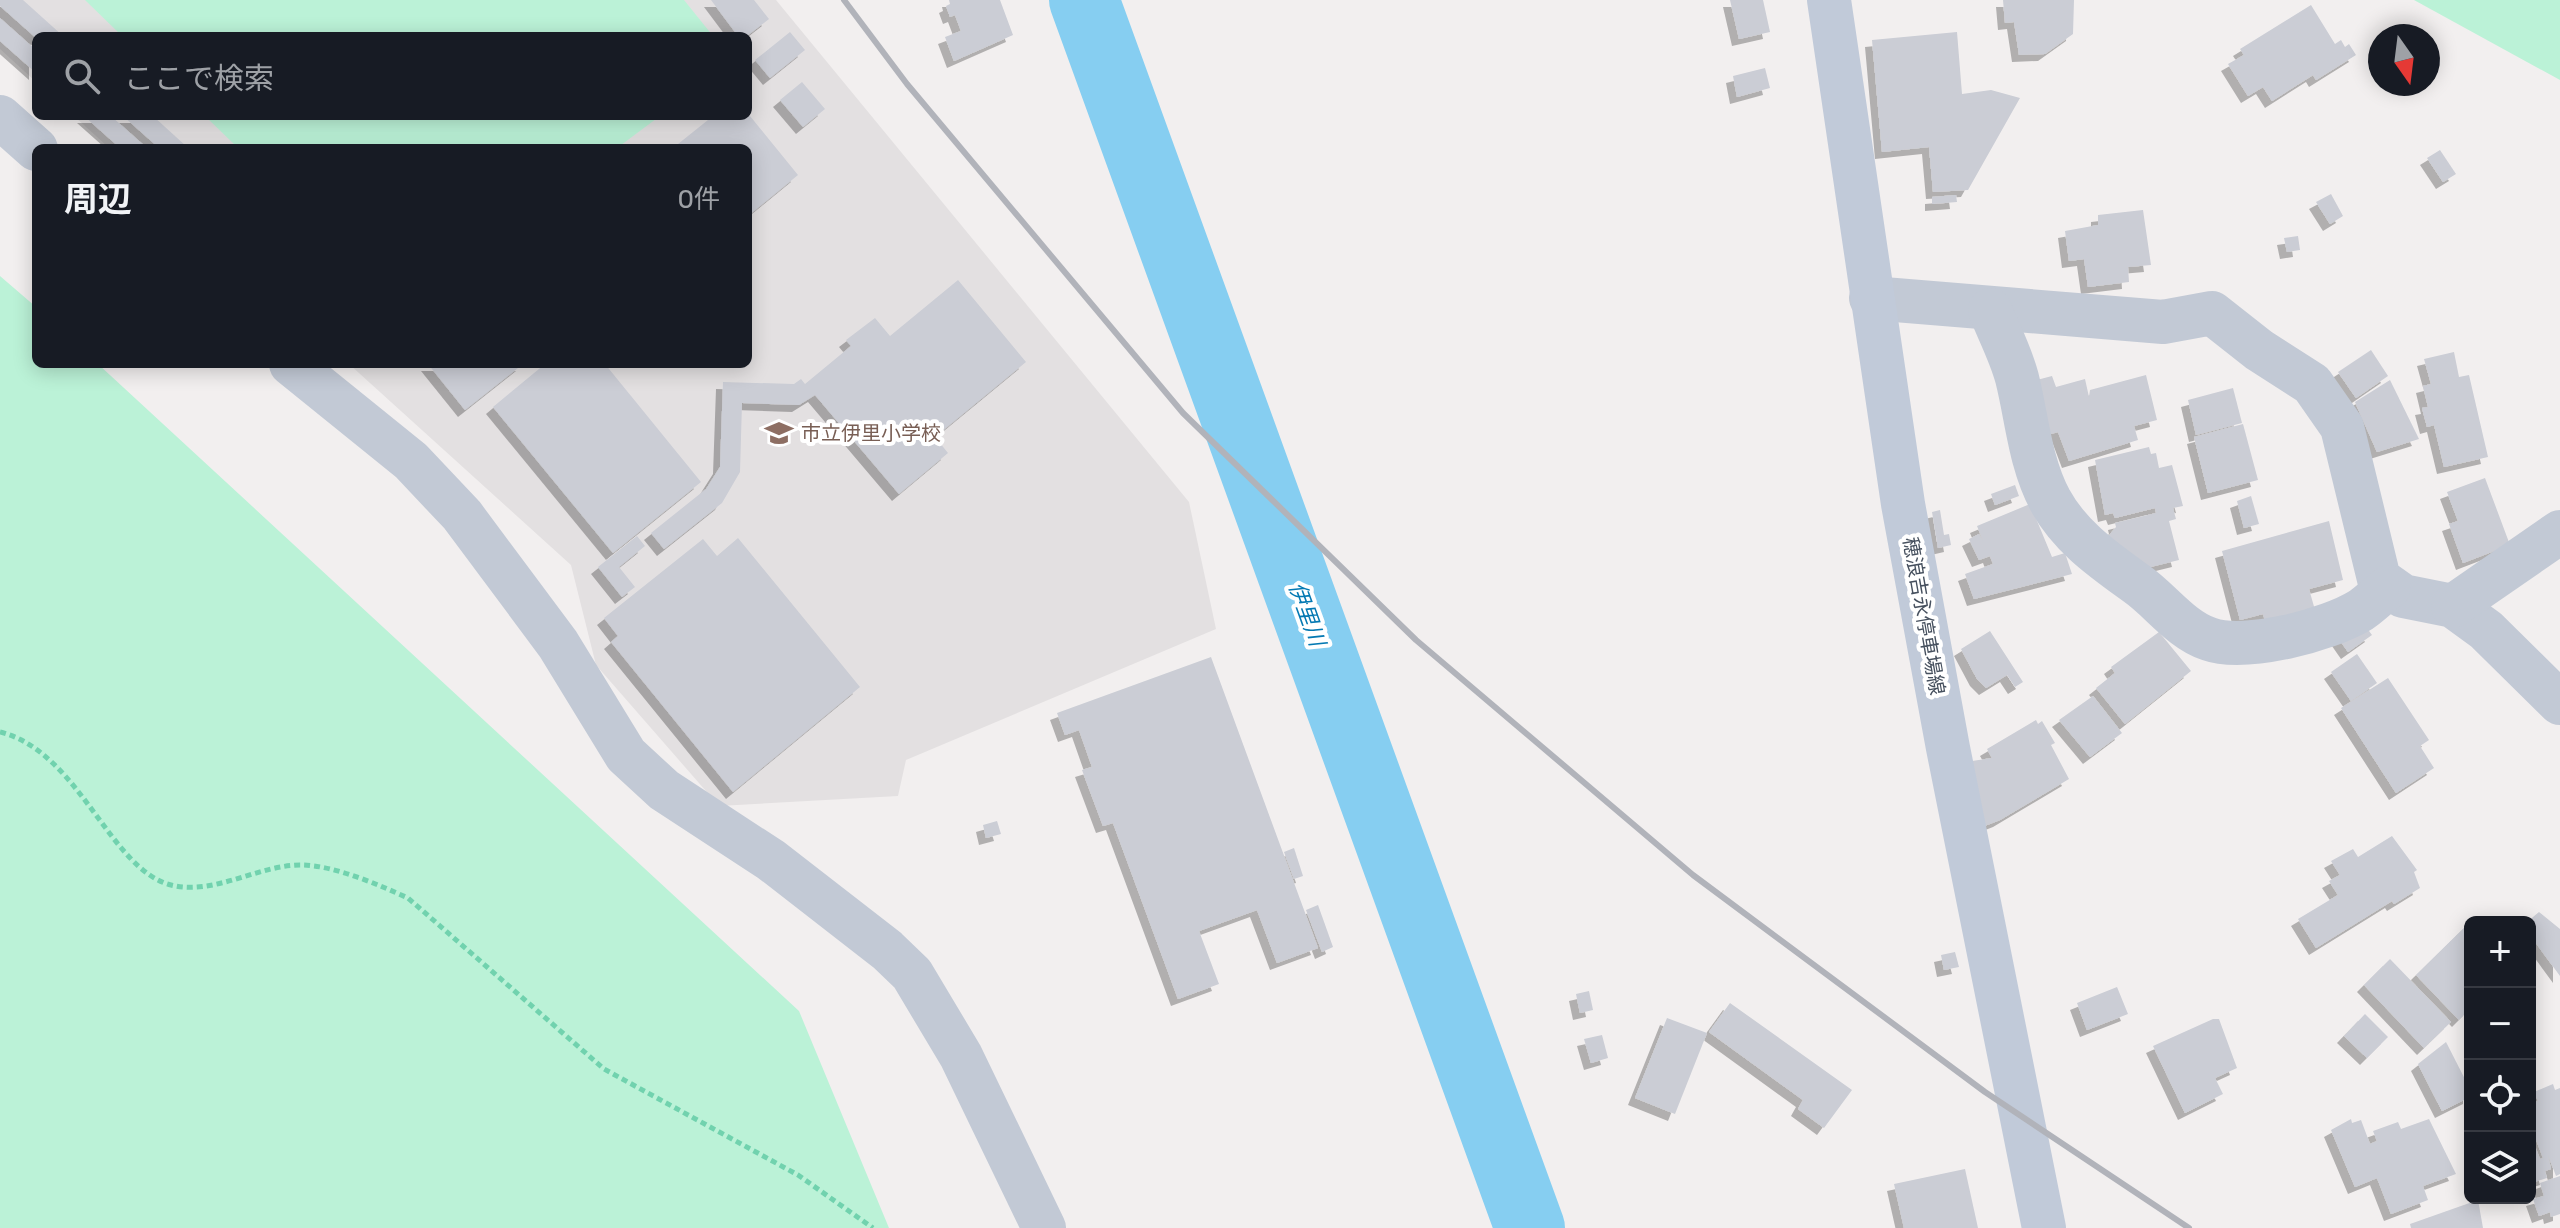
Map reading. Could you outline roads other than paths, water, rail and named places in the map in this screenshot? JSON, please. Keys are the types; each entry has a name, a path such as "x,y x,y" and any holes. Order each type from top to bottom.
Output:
{"main road":[{"name":"穂浪吉永停車場線","path":"1829,0 1854,152 1871,298 1948,748 2044,1228"}],"street":[{"path":"0,117 32,145"},
{"path":"1871,298 2163,322 2212,313 2259,350 2312,384 2342,427 2379,579 2403,596 2453,606 2486,630 2560,703"},
{"path":"1990,310 2016,375 2031,447 2050,501 2086,547 2144,589 2174,616 2209,639 2254,642 2289,637 2335,622 2362,609 2389,587"},
{"path":"296,368 411,461 462,515 558,644 626,755 664,790 771,860 887,950 912,974 961,1056 1044,1228"},
{"path":"2453,606 2560,532"}],"waterway":[{"name":"伊里川","path":"1084,0 1530,1228"}],"railway":[{"path":"844,0 907,84 1183,413 1416,640 1693,875 1985,1092 2189,1228"}],"place":[{"name":"市立伊里小学校","path":"779,433"}]}
